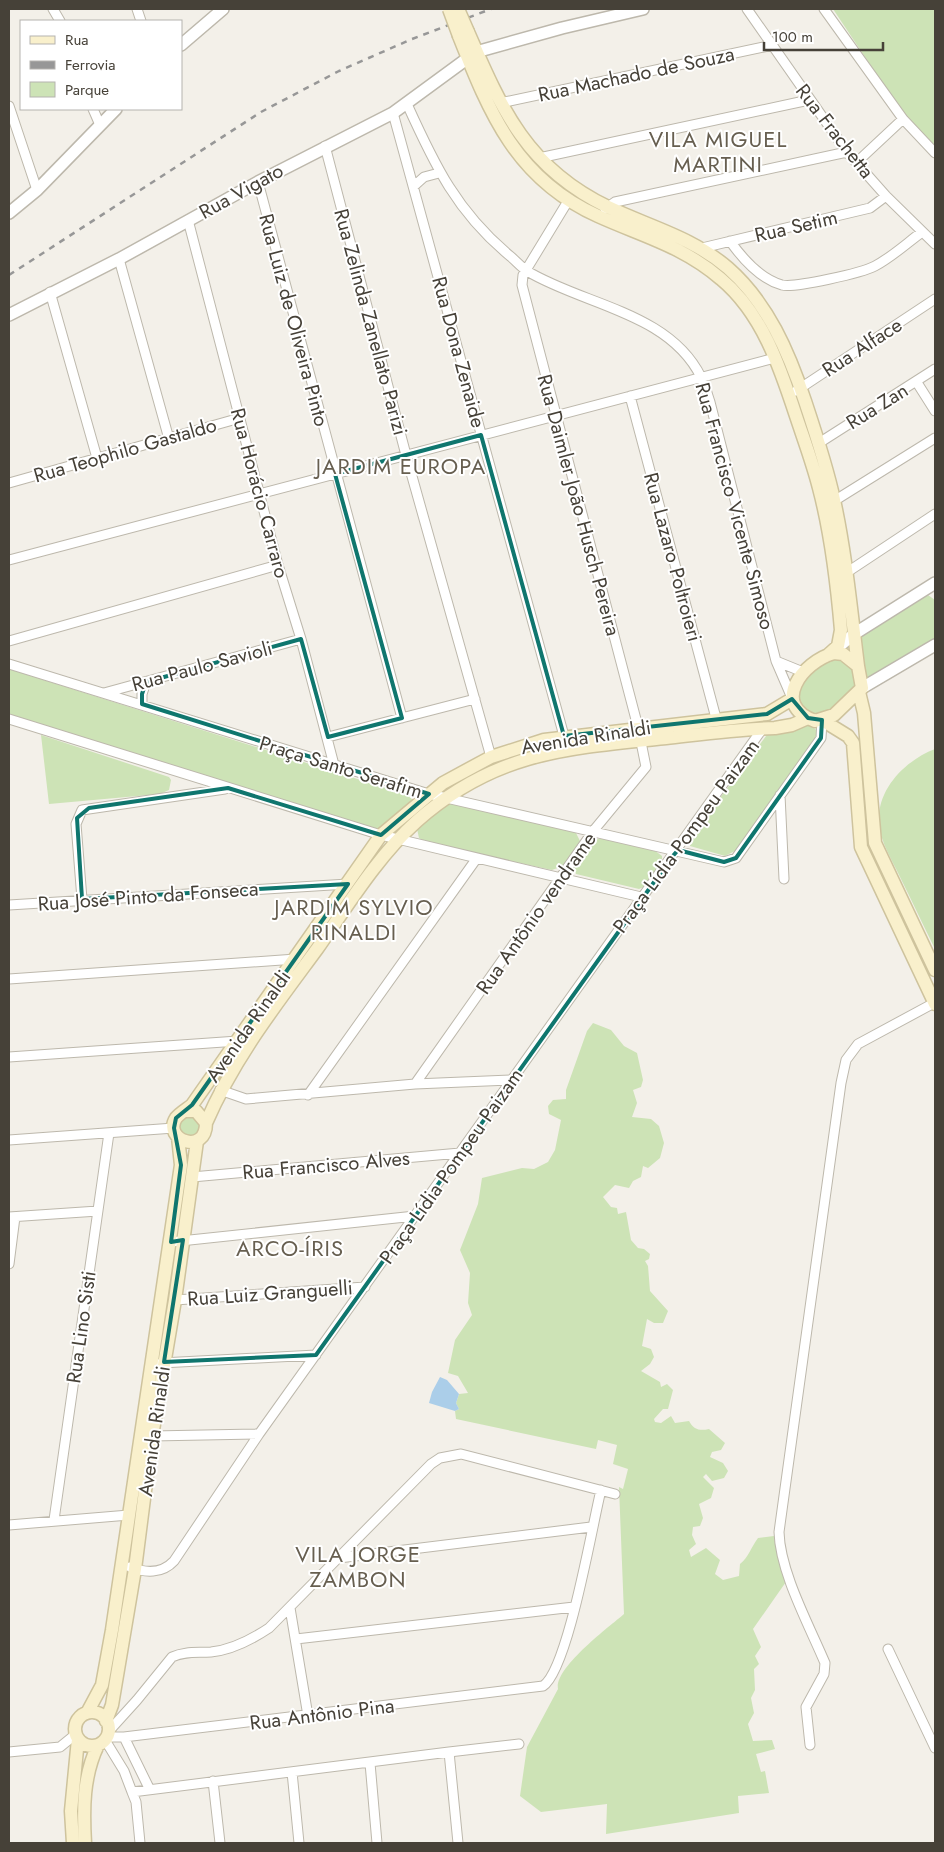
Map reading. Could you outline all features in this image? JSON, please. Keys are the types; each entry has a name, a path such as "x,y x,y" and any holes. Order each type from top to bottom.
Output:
{"main road":[{"path":"449,9 472,55 499,128 519,156 568,201 598,216 671,245 695,258 723,280 743,302 764,332 789,395 819,486 825,513 841,630 832,652"},
{"path":"458,9 463,34"},
{"path":"472,55 524,142 539,158 583,194 608,207 676,234 702,248 730,269 752,294 786,347 819,443 834,501 846,572 864,712 875,843 935,970"},
{"path":"808,718 800,711 792,698 794,688 803,672 817,659 832,652 843,654 858,666"},
{"path":"822,720 834,715 861,690"},
{"name":"Avenida Rinaldi","path":"185,1111 192,1105 238,1041 381,835 428,794 458,774 491,757 525,744 564,736 716,718 767,714 792,698"},
{"name":"Avenida Rinaldi","path":"206,1124 220,1090 251,1040 380,860 399,839 446,797 486,773 531,757 641,740 792,725 808,718 822,720"},
{"path":"822,720 848,736 853,743 861,847 935,1004"},
{"path":"185,1111 196,1111 206,1124 204,1134 197,1141 187,1142 176,1132 176,1118 185,1111"},
{"name":"Avenida Rinaldi","path":"85,1843 84,1802 87,1776 105,1735 112,1706 135,1569 152,1436 175,1300 181,1165 176,1132"},
{"name":"Avenida Rinaldi","path":"87,1713 102,1685 152,1368 177,1241 192,1177 197,1141"},
{"path":"73,1843 71,1811 77,1737 75,1729 78,1719 87,1713 98,1714 105,1735 87,1745 77,1737"}],"street":[{"path":"53,9 59,20"},
{"name":"Rua Vigato","path":"9,315 50,292 119,259 325,146 393,113 472,55 562,28 643,9"},
{"name":"Rua Frachetta","path":"747,9 847,152 886,196 935,244"},
{"path":"824,9 903,119 935,153"},
{"path":"182,45 218,11"},
{"name":"Rua Machado de Souza","path":"500,103 772,46"},
{"path":"539,158 809,100"},
{"name":"Rua Francisco Vicente Simoso","path":"407,104 439,173 480,229 526,270 650,326 682,350 702,377 776,661 792,698"},
{"path":"9,106 37,190"},
{"path":"94,110 100,125"},
{"path":"9,213 37,190 115,110"},
{"name":"Rua Dona Zenaide","path":"393,113 564,736"},
{"path":"857,162 903,119"},
{"name":"Rua Zelinda Zanellato Parizi","path":"325,146 406,455 491,757"},
{"path":"598,216 615,202 847,152"},
{"path":"414,186 424,177 439,173"},
{"name":"Rua Luiz de Oliveira Pinto","path":"258,182 402,718"},
{"name":"Rua Setim","path":"702,248 870,208 886,196"},
{"path":"526,270 568,201"},
{"name":"Rua Horácio Carraro","path":"188,220 278,565 301,639 334,765"},
{"path":"730,241 737,252 768,280 784,286 807,283 875,266 922,232"},
{"path":"119,259 169,439"},
{"name":"Rua Daimler João Husch Pereira","path":"526,270 522,285 641,740"},
{"path":"50,292 97,458"},
{"name":"Rua Alface","path":"789,395 935,299"},
{"path":"9,560 775,358"},
{"name":"Rua Zan","path":"819,443 935,369"},
{"path":"916,381 935,411"},
{"name":"Rua Lazaro Poltroieri","path":"630,396 716,718"},
{"name":"Rua Teophilo Gastaldo","path":"9,483 240,418"},
{"path":"834,501 935,438"},
{"path":"846,572 935,514"},
{"path":"9,640 278,565"},
{"path":"832,652 854,634 934,586"},
{"name":"Rua Paulo Savioli","path":"103,693 301,639"},
{"path":"861,690 935,645"},
{"path":"776,661 803,672"},
{"name":"Praça Santo Serafim","path":"9,664 428,794 594,830 724,862 733,860 780,795"},
{"path":"142,704 142,694 146,682"},
{"path":"328,737 475,698"},
{"path":"9,718 381,835 641,897"},
{"path":"784,880 780,795 822,738 822,720"},
{"name":"Praça Lídia Pompeu Paizam","path":"122,1564 147,1573 171,1564 260,1434 641,897 678,850 763,728"},
{"name":"Rua Antônio vendrame","path":"415,1084 594,830 644,771 646,763 641,740"},
{"path":"82,899 76,824 82,810 228,788"},
{"path":"308,1095 478,858"},
{"name":"Rua José Pinto da Fonseca","path":"9,905 348,884"},
{"path":"9,979 296,959"},
{"path":"810,1745 806,1706 824,1674 825,1666 787,1570 780,1545 779,1532 841,1084 846,1060 858,1044 935,1004"},
{"path":"9,1057 238,1041"},
{"path":"220,1090 246,1099 415,1084 512,1080"},
{"path":"9,1140 109,1133 176,1132"},
{"name":"Rua Lino Sisti","path":"54,1520 109,1133"},
{"name":"Rua Francisco Alves","path":"192,1177 460,1153"},
{"path":"9,1264 12,1217 98,1211"},
{"path":"177,1241 415,1216"},
{"name":"Rua Luiz Granguelli","path":"175,1300 365,1287"},
{"path":"152,1368 164,1362 316,1356"},
{"path":"152,1436 260,1434"},
{"path":"140,1843 136,1802 124,1771 105,1735 172,1657 186,1653 211,1652 251,1640 269,1628 431,1464 449,1455 461,1454 615,1494"},
{"path":"296,1639 574,1607 601,1490"},
{"path":"9,1525 129,1515"},
{"path":"339,1558 591,1528"},
{"name":"Rua Antônio Pina","path":"105,1735 124,1737 538,1687 549,1682 558,1666 574,1607"},
{"path":"290,1608 308,1716"},
{"path":"888,1649 935,1748"},
{"path":"9,1752 60,1747 77,1737"},
{"path":"124,1737 149,1788"},
{"path":"132,1792 149,1788 519,1744"},
{"path":"449,1752 458,1843"},
{"path":"370,1762 378,1843"},
{"path":"292,1772 299,1843"},
{"path":"213,1781 220,1843"}],"highlighted area":[{"path":"481,435 564,736 767,714 792,699 808,718 822,720 821,738 736,858 724,862 678,850 672,857 316,1355 164,1362 183,1240 171,1242 181,1165 174,1128 176,1118 192,1105 348,884 82,899 77,818 89,808 228,788 381,835 429,794 142,704 142,694 146,682 301,639 328,737 402,718 335,474"}],"green space":[{"path":"833,9 935,9 935,147 903,114"},
{"path":"928,595 935,600 935,641 869,680 863,675 859,638"},
{"path":"838,656 852,664 857,680 847,695 819,717 799,705 798,689 804,678 814,668"},
{"path":"9,669 405,794 412,799 410,804 380,830 374,829 9,714"},
{"path":"810,725 819,732 735,851 725,856 690,846 690,838 769,732"},
{"path":"41,735 169,777 171,780 169,790 160,794 49,804"},
{"path":"935,749 935,949 887,851 879,824 879,811 882,799 888,788 904,768 914,760"},
{"path":"453,803 575,831 580,841 563,866 552,870 428,843 419,838 417,829 442,805"},
{"path":"601,838 654,850 662,856 662,861 644,887 639,889 576,874 574,867 593,841"},
{"path":"593,1023 611,1030 624,1046 637,1053 643,1080 641,1087 633,1090 637,1103 632,1117 651,1119 659,1126 664,1143 660,1158 648,1168 643,1166 641,1177 633,1181 629,1188 615,1185 603,1197 611,1207 617,1208 618,1214 626,1212 631,1240 638,1248 644,1249 650,1254 649,1259 645,1261 648,1266 650,1291 668,1311 663,1323 654,1323 647,1319 642,1346 651,1349 654,1357 650,1364 641,1371 660,1382 661,1387 667,1384 673,1390 668,1409 663,1409 654,1419 655,1422 661,1423 671,1416 675,1423 689,1421 698,1429 709,1429 725,1443 721,1450 712,1452 710,1457 723,1463 728,1471 724,1478 712,1481 706,1474 703,1477 714,1488 711,1498 699,1504 703,1518 700,1526 693,1527 692,1535 696,1544 689,1550 691,1557 706,1548 720,1560 715,1574 723,1580 739,1576 740,1564 746,1558 758,1538 774,1536 777,1553 788,1579 753,1629 761,1647 755,1656 759,1664 754,1669 755,1690 751,1698 754,1713 748,1724 753,1741 772,1740 775,1749 756,1754 761,1772 765,1771 769,1793 738,1796 739,1813 606,1834 607,1804 541,1812 520,1796 527,1747 558,1689 559,1680 573,1659 624,1614 619,1487 623,1489 628,1469 613,1464 617,1445 598,1440 596,1449 456,1419 455,1411 459,1409 456,1403 459,1394 468,1393 458,1376 448,1373 455,1340 472,1315 468,1303 470,1273 460,1250 478,1204 482,1178 522,1168 534,1169 548,1162 555,1150 561,1120 549,1114 548,1106 553,1100 566,1099 566,1090 587,1031"},
{"path":"192,1116 199,1122 200,1129 193,1137 180,1133 179,1122 184,1117"}],"water":[{"path":"440,1377 447,1380 459,1394 456,1403 459,1409 455,1411 429,1403 432,1392"}],"railway":[{"path":"9,275 261,112 339,71 412,39 491,9"}],"district":[{"name":"VILA MIGUEL MARTINI","path":"718,152"},
{"name":"JARDIM EUROPA","path":"401,466"},
{"name":"JARDIM SYLVIO RINALDI","path":"354,920"},
{"name":"ARCO-ÍRIS","path":"290,1248"},
{"name":"VILA JORGE ZAMBON","path":"358,1566"}]}
